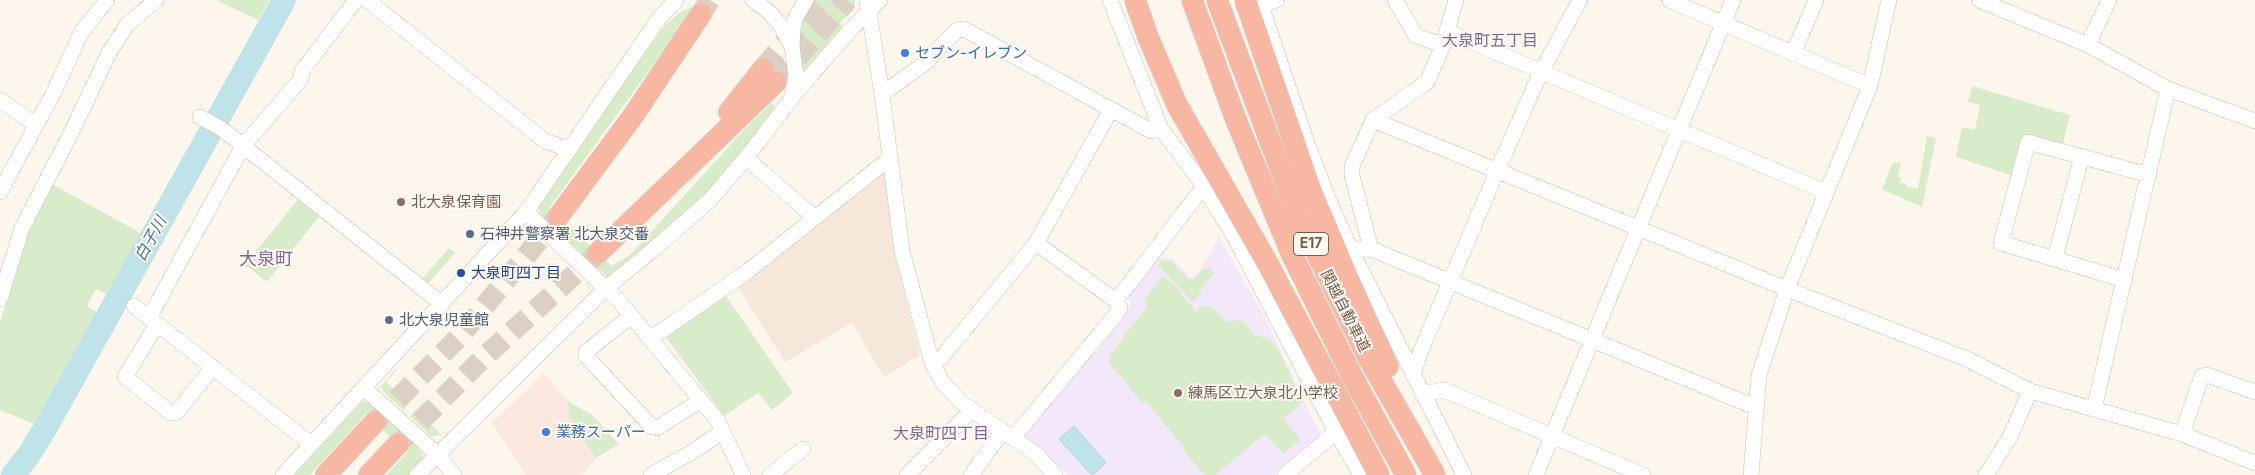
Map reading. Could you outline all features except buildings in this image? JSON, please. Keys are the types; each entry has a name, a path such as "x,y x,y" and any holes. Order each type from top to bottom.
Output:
{"highway":[{"path":"1135,0 1176,105 1267,262 1379,475"},
{"name":"関越自動車道","path":"1192,0 1236,120 1292,255 1354,380 1406,475"},
{"name":"関越自動車道","path":"1217,0 1299,218 1370,361 1435,475"},
{"path":"1245,0 1286,124 1321,216 1399,391 1445,475"},
{"path":"558,217 633,116 701,14"},
{"path":"598,253 672,183 770,75"},
{"path":"326,475 375,422"},
{"path":"369,475 398,444"}],"street":[{"path":"0,192 53,94 81,33 107,0"},
{"path":"0,299 22,228 70,135 110,51 127,25 156,0"},
{"path":"213,367 177,412 171,413 126,378 125,374 243,146 300,79 302,71 356,0"},
{"path":"367,0 545,141 568,149"},
{"path":"283,475 526,212 660,17 676,0"},
{"path":"755,0 774,0"},
{"path":"755,0 781,26 792,46"},
{"path":"792,98 796,75 792,46 796,17 806,0"},
{"path":"1110,0 1161,129 1205,190 1234,236 1266,294 1355,472"},
{"path":"1277,0 1265,4 1263,11 1308,146 1351,250 1464,475"},
{"path":"1395,0 1416,36 1446,38 1541,72 1826,192"},
{"path":"1371,249 1351,170 1373,120 1427,82 1446,38 1456,0"},
{"path":"1413,375 1417,360 1450,281 1541,72 1580,0"},
{"path":"1669,0 1870,86"},
{"path":"1536,475 1733,0"},
{"path":"1793,54 1816,0"},
{"path":"1751,475 1759,375 1787,289 1870,86 1889,0"},
{"path":"1978,0 2088,46 2168,89 2255,121"},
{"path":"2088,46 2109,0"},
{"path":"872,4 902,251 932,363 943,382 972,410 1043,460 1055,475"},
{"path":"417,475 606,288 710,200 746,158 792,98 872,4"},
{"path":"882,94 924,64 957,30 964,29 1151,131 1161,129"},
{"path":"2094,409 2168,89"},
{"path":"0,100 36,125"},
{"path":"932,363 941,358 1036,243 1111,110"},
{"path":"200,116 222,129 442,304"},
{"path":"1373,120 1787,289 1967,359 2030,391 2182,434 2255,463"},
{"path":"2125,280 2055,258 2001,244 2028,142 2149,175"},
{"path":"2055,258 2082,156"},
{"path":"746,158 815,218"},
{"path":"650,339 748,271 890,158"},
{"path":"1116,301 1198,194 1205,190"},
{"path":"526,212 606,288 718,421 743,475"},
{"path":"971,475 1118,312 1120,306 1116,301 1036,243"},
{"path":"1266,294 1351,250 1371,249 1755,407"},
{"path":"134,306 312,444"},
{"path":"630,316 586,352 586,356 652,427 657,428 700,401"},
{"path":"2182,434 2202,376 2206,375 2255,392"},
{"path":"364,388 437,454 454,475"},
{"path":"1422,394 1444,390 1643,475"},
{"path":"1986,475 2010,437 2030,391"},
{"path":"907,475 972,410"},
{"path":"652,475 722,432"},
{"path":"1285,475 1336,432"},
{"path":"770,475 803,449"}],"shaded area":[{"path":"885,172 896,259 920,355 884,377 852,323 785,362 738,287"},
{"name":"練馬区立大泉北小学校","path":"1219,237 1266,320 1321,436 1274,475 1067,475 1065,471 1024,439 1023,432 1089,354 1097,352 1130,306 1129,294 1157,257 1172,259 1191,278 1199,272"},
{"path":"544,373 568,401 569,418 596,458 582,475 526,475 492,423"}],"green space":[{"path":"216,0 269,0 258,20"},
{"path":"810,0 855,0 855,8 840,23 842,27 802,74 797,39 804,6"},
{"path":"692,7 694,9 549,208 612,266 631,254 741,133 771,103 777,108 710,189 620,271 608,277 541,218 538,208 627,77 667,23 682,11"},
{"path":"1972,86 2070,115 2062,147 2029,138 2013,176 1956,157 1962,127 1975,130 1980,105 1968,102"},
{"path":"1927,136 1936,138 1922,207 1882,189 1893,162 1901,163 1898,177 1901,178 1900,183 1906,184 1908,187 1918,188"},
{"path":"50,183 142,234 108,295 96,289 87,306 98,313 37,425 0,410 0,323 28,229"},
{"path":"299,198 320,215 267,282 245,265"},
{"path":"449,248 455,253 427,285 421,280"},
{"path":"1162,260 1171,261 1188,279 1194,279 1202,270 1207,269 1211,269 1214,274 1204,284 1196,300 1193,302 1158,265"},
{"path":"1163,276 1174,284 1197,313 1199,307 1211,306 1227,322 1238,320 1245,322 1255,335 1270,339 1280,353 1302,401 1296,410 1283,418 1300,440 1283,454 1265,434 1215,475 1205,475 1145,401 1142,403 1109,362 1111,354 1146,307 1145,299"},
{"path":"726,296 793,393 772,410 758,393 724,416 666,337"},
{"path":"396,369 386,382 409,403 403,410 383,391 381,386"},
{"path":"363,401 372,404 420,450 423,458 410,475 386,475 407,453 366,414 310,475 294,475"},
{"path":"568,401 592,415 619,444 596,458 569,418"},
{"path":"416,410 442,435 431,436 410,416"}],"water":[{"path":"1074,426 1106,463 1092,475 1059,439"}],"waterway":[{"name":"白子川","path":"13,475 28,456 46,427 284,0"}],"tunnel":[{"path":"701,14 710,0"},
{"path":"763,69 820,0"},
{"path":"776,82 847,0"},
{"path":"375,422 460,336 558,217"},
{"path":"398,444 481,360 598,253"}],"place":[{"name":"セブン-イレブン","path":"905,53"},
{"name":"北大泉保育園","path":"401,202"},
{"name":"石神井警察署 北大泉交番","path":"470,234"},
{"name":"大泉町四丁目","path":"461,273"},
{"name":"北大泉児童館","path":"389,320"},
{"name":"練馬区立大泉北小学校","path":"1178,393"},
{"name":"業務スーパー","path":"546,432"}],"district":[{"name":"大泉町五丁目","path":"1490,41"},
{"name":"大泉町","path":"266,260"},
{"name":"大泉町四丁目","path":"941,434"}]}
